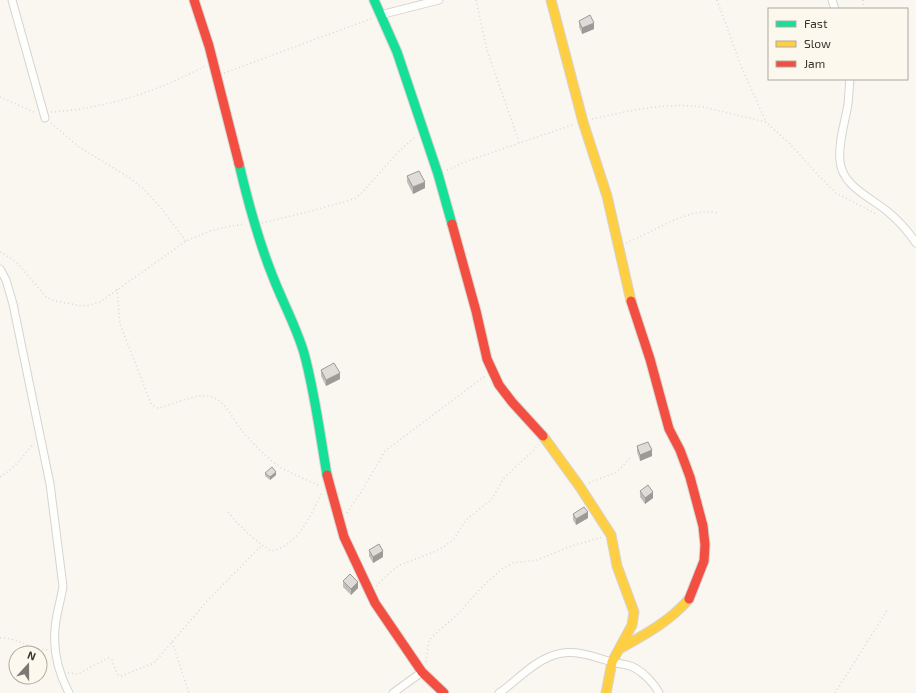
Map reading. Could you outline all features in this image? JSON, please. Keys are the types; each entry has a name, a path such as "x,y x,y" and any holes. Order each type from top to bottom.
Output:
{"street":[{"path":"12,0 44,115"},
{"path":"194,0 217,75 254,225 273,278 293,320 304,353 313,393 328,484 344,537 369,593 422,672 444,693"},
{"path":"374,0 397,52 438,174 476,311 487,360 499,385 545,439 580,486 611,535 614,554 634,612 635,619 633,626 612,662 606,693"},
{"path":"380,15 439,0"},
{"path":"551,0 583,122 606,196 630,297 650,360 669,429 680,450 690,477 703,526 705,545 704,561 690,598 678,612 658,627 619,649"},
{"path":"850,80 848,102 840,148 840,163 844,176 860,192 886,210 908,231 916,242"},
{"path":"0,269 6,280 13,304 41,436 53,504 63,586 55,628 55,650 69,693"},
{"path":"499,693 525,672 555,654 581,653 633,667 644,676 659,693"},
{"path":"393,693 422,672"}],"path":[{"path":"476,0 487,50 519,142"},
{"path":"716,0 741,66 766,122 789,143 836,193 882,217"},
{"path":"217,75 380,15"},
{"path":"44,115 91,107 151,91 182,78 213,62"},
{"path":"0,96 44,115 79,147 130,178 161,208 186,241"},
{"path":"438,174 470,160 519,142 583,122 635,109 693,105 766,122"},
{"path":"0,252 20,266 47,298 82,306 90,305 100,302 186,241 210,231 243,223 254,225 354,199 362,193 397,153 423,130"},
{"path":"618,246 695,213 709,211 718,213"},
{"path":"117,289 118,315 120,324 152,405 158,408 199,397 212,397 218,400 227,409 240,429 277,464 324,488 305,524 291,542 278,550 271,551 242,530 228,512"},
{"path":"340,523 361,492 385,451 492,371"},
{"path":"0,477 19,463 41,436"},
{"path":"369,593 395,568 445,546 454,538 466,520 491,500 504,478 545,439"},
{"path":"580,486 617,472 632,456"},
{"path":"422,672 426,662 429,641 484,585 503,568 513,563 537,560 574,545 611,535"},
{"path":"60,668 69,673 78,674 108,658 112,660 117,674 121,676 154,663 208,600 262,545"},
{"path":"835,693 888,609"},
{"path":"0,638 12,639 30,647 42,650 55,650"},
{"path":"172,642 190,693"}],"building":[{"path":"590,15 594,23 582,28 579,21"},
{"path":"419,171 425,182 413,187 407,176"},
{"path":"334,363 340,373 326,380 321,370"},
{"path":"648,442 652,450 640,455 637,446"},
{"path":"272,467 276,472 270,477 265,473"},
{"path":"648,485 653,492 645,498 640,491"},
{"path":"584,507 588,512 576,519 573,514"},
{"path":"379,544 383,551 373,557 369,550"},
{"path":"350,574 358,582 351,589 343,581"}],"traffic: fast":[{"path":"374,0 397,52 438,174 452,224"},
{"path":"239,164 258,235 304,353 314,399 327,475"}],"traffic: slow":[{"path":"551,0 583,122 607,196 631,301"},
{"path":"543,436 580,487 611,535 617,566 634,612 632,625 612,662 606,693"},
{"path":"621,648 666,620 689,599"}],"traffic: jam":[{"path":"194,0 209,46 239,164"},
{"path":"452,224 476,311 487,359 499,385 512,402 543,436"},
{"path":"631,301 650,359 669,429 680,450 690,477 703,526 705,545 704,561 689,599"},
{"path":"327,475 344,537 375,603 422,672 444,693"}]}
